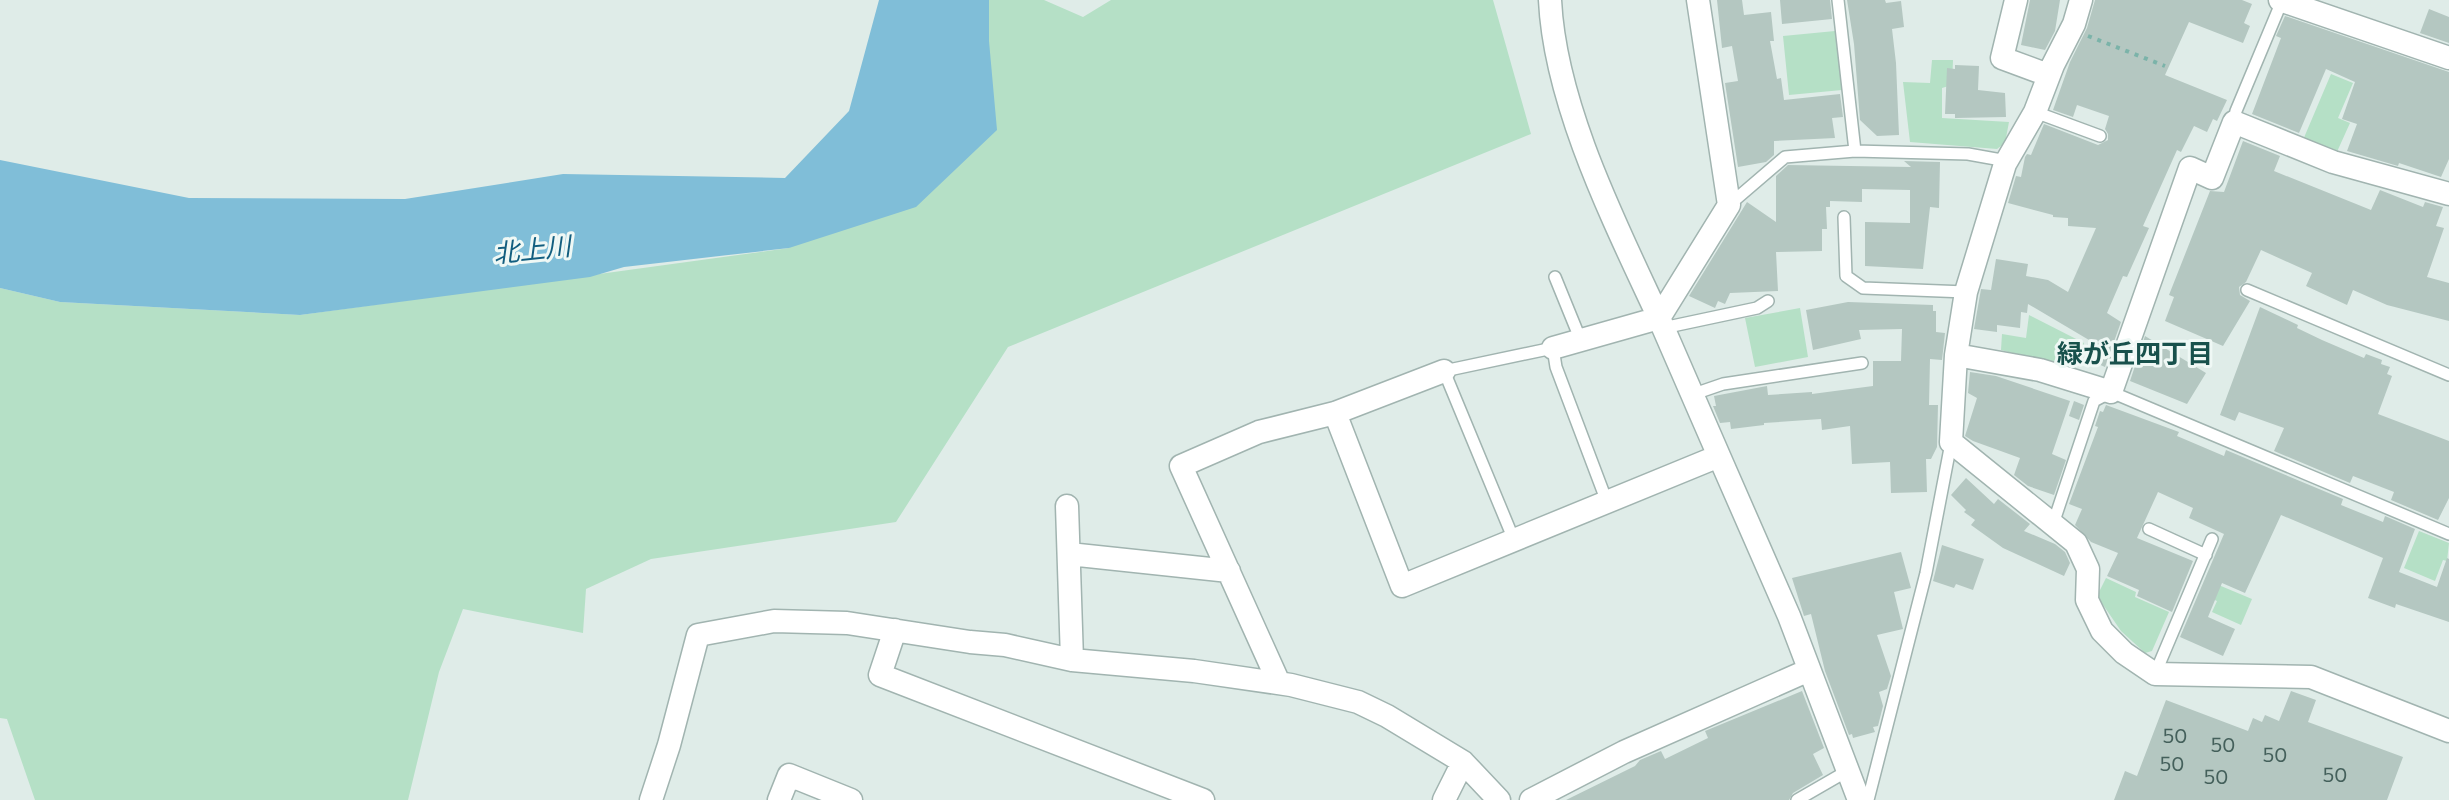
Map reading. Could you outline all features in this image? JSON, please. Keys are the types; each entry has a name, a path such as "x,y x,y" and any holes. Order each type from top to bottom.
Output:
{"street":[{"path":"1550,0 1551,26 1565,90 1608,209 1789,616 1859,800"},
{"path":"1553,348 1661,323 1729,205 1698,0"},
{"path":"2016,0 2002,58 2048,75"},
{"path":"2081,0 2035,112 2007,161 1966,292 1956,355 1951,442 2076,543 2088,569 2087,600 2102,631 2124,653 2155,674 2311,677 2449,731"},
{"path":"2281,0 2449,58"},
{"path":"1956,355 2040,370 2111,392 2190,168 2212,178 2234,122 2333,162 2449,194"},
{"path":"1279,683 1181,466 1259,432 1335,413 1444,371"},
{"path":"1335,413 1402,586 1719,456"},
{"path":"1067,506 1072,660"},
{"path":"1069,554 1229,571"},
{"path":"651,800 698,635 774,621 847,623 1005,645 1072,660 1194,671 1279,683 1358,702 1463,762 1499,800"},
{"path":"895,630 880,675 1203,800"},
{"path":"1531,800 1624,752 1809,670"},
{"path":"1444,800 1463,762"},
{"path":"779,800 789,775 851,800"}],"lane":[{"path":"1838,0 1855,151"},
{"path":"2234,122 2281,0"},
{"path":"2035,112 2100,136"},
{"path":"1729,205 1785,157 1855,151 1968,154 2007,161"},
{"path":"1844,217 1846,276 1863,288 1966,292"},
{"path":"1555,277 1577,331 1584,339"},
{"path":"2247,290 2449,375"},
{"path":"1661,323 1757,308 1768,301"},
{"path":"1514,540 1444,371 1553,348 1556,367 1607,502"},
{"path":"1691,395 1723,384 1862,363"},
{"path":"2053,524 2094,401 2111,392 2449,534"},
{"path":"1868,800 1926,573 1951,442"},
{"path":"2149,529 2206,555"},
{"path":"2155,674 2212,539"},
{"path":"1797,800 1849,770"}],"path":[{"path":"2071,29 2165,66"}],"green space":[{"path":"989,0 1044,0 1083,17 1111,0 1493,0 1531,134 1008,347 896,522 651,559 586,589 583,633 463,609 439,672 408,800 35,800 7,719 0,718 0,288 60,302 300,315 789,248 989,41"},
{"path":"1835,31 1842,90 1789,95 1783,36"},
{"path":"1932,60 1953,60 1952,85 1942,88 1942,118 2009,122 2005,143 1997,149 1910,142 1903,82 1930,83"},
{"path":"2331,74 2353,83 2338,118 2350,123 2336,154 2303,140"},
{"path":"1800,308 1808,357 1755,367 1745,318"},
{"path":"2029,315 2084,343 2075,370 2001,350 2002,334 2026,338"},
{"path":"2419,531 2449,543 2447,561 2443,560 2435,581 2404,568"},
{"path":"2106,578 2136,592 2135,597 2169,612 2152,651 2145,653 2121,631 2097,596"},
{"path":"2209,581 2252,599 2241,625 2212,612 2217,601 2203,595"}],"water":[{"name":"北上川","path":"879,0 989,0 989,41 997,130 916,207 789,248 624,267 590,277 300,315 60,302 0,288 0,160 189,198 405,199 563,174 785,178 849,111"}],"building":[{"path":"1717,0 1742,0 1744,15 1771,12 1774,41 1770,41 1784,100 1840,94 1843,117 1832,118 1835,138 1774,141 1774,155 1766,162 1738,167 1725,83 1738,81 1732,46 1722,48"},
{"path":"1780,0 1830,0 1832,19 1782,24"},
{"path":"1847,0 1901,1 1904,27 1892,29 1899,135 1877,136 1860,120"},
{"path":"2030,0 2060,0 2055,31 2045,50 2021,45"},
{"path":"2095,0 2242,0 2252,4 2244,23 2250,26 2243,43 2189,22 2165,75 2227,100 2217,121 2213,119 2207,132 2194,126 2181,152 2177,150 2143,226 2149,228 2107,313 2121,322 2105,367 2089,360 2093,350 2087,347 2089,340 2028,304 2027,313 2021,312 2020,328 1997,325 1997,332 1974,329 1981,289 1991,290 1996,259 2028,264 2026,276 2048,280 2068,292 2096,228 2068,226 2068,218 2053,217 2008,203 2016,176 2021,177 2025,157 2031,155 2044,124 2098,145 2108,140 2105,129 2109,116 2077,105 2073,117 2053,110 2070,62 2087,28"},
{"path":"2429,9 2449,17 2449,43 2420,33"},
{"path":"2285,16 2449,72 2449,159 2441,177 2347,151 2357,124 2342,119 2355,82 2326,69 2299,133 2252,114 2281,38 2276,36"},
{"path":"1955,65 1979,66 1978,90 2005,93 2006,117 1955,118 1955,114 1945,114 1947,68 1955,69"},
{"path":"2243,141 2280,156 2274,171 2371,210 2380,190 2423,207 2425,202 2443,207 2436,226 2444,228 2427,277 2449,283 2449,321 2387,305 2353,290 2347,305 2306,286 2312,273 2261,250 2246,282 2239,287 2240,295 2250,301 2223,346 2165,321 2174,297 2169,295 2210,191 2224,192"},
{"path":"1904,161 1940,162 1939,208 1930,207 1923,269 1865,266 1865,222 1910,223 1910,190 1862,189 1862,202 1830,201 1830,207 1826,207 1827,229 1822,229 1822,251 1776,252 1778,291 1730,293 1725,304 1718,301 1715,308 1689,296 1747,202 1776,222 1776,176 1788,165 1911,167"},
{"path":"1848,302 1933,305 1933,311 1936,311 1936,332 1945,333 1942,360 1930,359 1929,405 1938,405 1937,447 1931,459 1926,459 1927,492 1891,493 1890,462 1852,464 1850,426 1822,430 1821,419 1731,429 1730,422 1720,423 1713,406 1716,406 1714,396 1767,386 1768,395 1812,394 1873,386 1873,361 1901,361 1902,329 1859,330 1861,339 1813,350 1806,310"},
{"path":"2260,307 2322,340 2364,358 2366,354 2382,360 2381,364 2390,367 2387,374 2392,376 2378,414 2449,441 2449,498 2438,520 2391,500 2394,492 2353,476 2350,483 2274,451 2284,428 2239,412 2235,421 2220,415"},
{"path":"2145,336 2206,373 2187,404 2130,381"},
{"path":"1970,372 1996,376 2070,401 2052,454 2066,460 2054,495 2028,486 2014,475 2020,458 1965,436 1977,398 1968,393"},
{"path":"2074,401 2084,405 2079,420 2069,416"},
{"path":"2106,405 2179,432 2177,436 2224,456 2226,450 2343,499 2341,505 2383,522 2385,516 2415,529 2399,572 2437,587 2449,559 2449,622 2368,598 2383,558 2281,515 2245,593 2222,583 2208,617 2235,629 2223,656 2180,637 2224,534 2189,518 2193,508 2158,492 2137,538 2193,561 2172,612 2137,596 2139,590 2107,576 2118,553 2091,542 2075,525 2082,509 2069,504 2098,427 2095,426 2100,411 2103,412"},
{"path":"1966,478 1994,504 1998,499 2030,524 2024,531 2055,544 2065,552 2070,563 2064,576 2003,548 1971,525 1975,520 1951,495"},
{"path":"1942,545 1984,559 1973,590 1933,581"},
{"path":"1901,552 1911,588 1894,592 1903,629 1877,635 1891,676 1887,689 1879,692 1883,706 1878,726 1873,727 1875,732 1853,738 1852,734 1849,735 1825,671 1811,614 1804,616 1792,578"},
{"path":"1802,691 1824,748 1813,754 1823,775 1793,793 1789,800 1566,800 1635,766 1640,760 1661,751 1665,759 1708,738 1705,731"},
{"path":"2291,691 2316,700 2308,722 2403,757 2387,800 2114,800 2125,771 2137,776 2166,700 2248,731 2253,718 2262,722 2265,715 2279,721"}],"district":[{"name":"緑が丘四丁目","path":"2135,354"}]}
